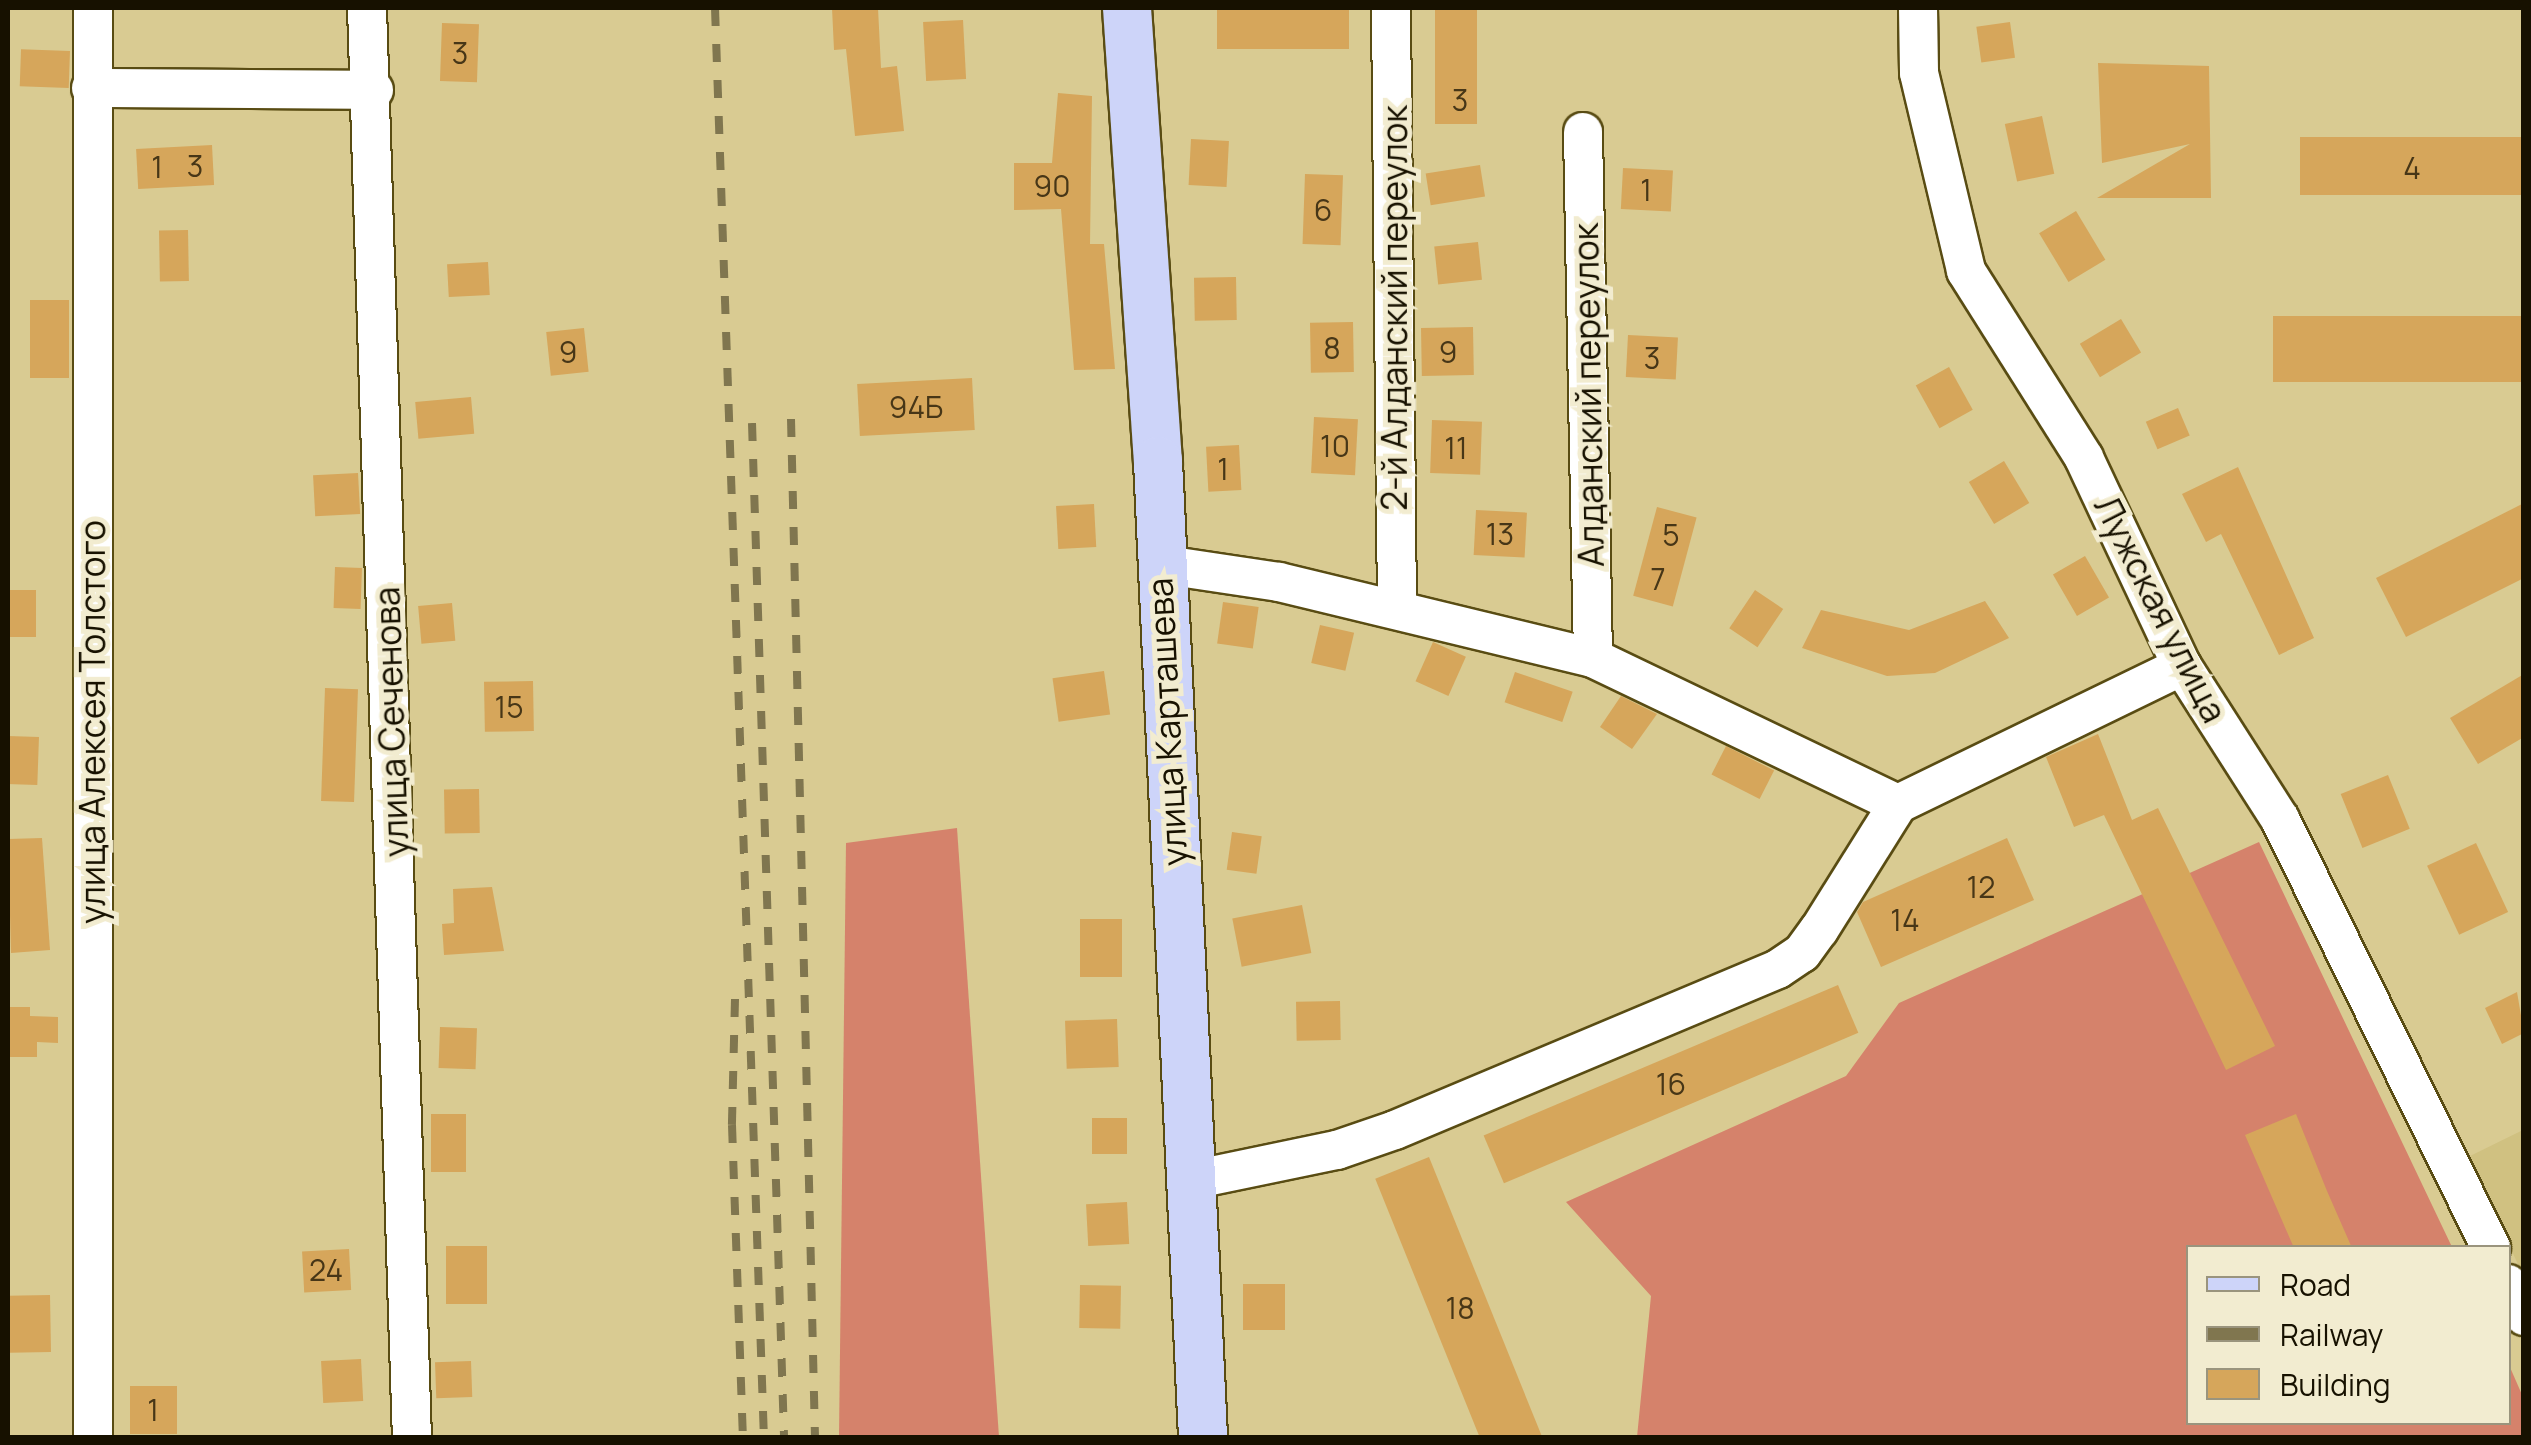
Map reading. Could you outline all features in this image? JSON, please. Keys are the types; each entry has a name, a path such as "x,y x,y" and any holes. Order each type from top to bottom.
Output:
{"main road":[{"name":"улица Карташева","path":"1127,8 1158,461 1187,1181 1202,1438"}],"street":[{"name":"улица Алексея Толстого","path":"93,8 93,1438"},
{"name":"улица Сеченова","path":"367,8 374,90 412,1438"},
{"name":"2-й Алданский переулок","path":"1392,8 1396,609"},
{"name":"Лужская улица","path":"1918,8 1918,73 1966,271 2084,458 2182,666 2280,819 2490,1245"},
{"path":"92,88 374,90"},
{"name":"Алданский переулок","path":"1583,132 1593,658"},
{"path":"1160,564 1279,582 1593,658 1898,804"},
{"path":"1187,1181 1337,1150 1395,1130 1778,969 1802,953 1898,804 2182,666"},
{"path":"2511,1290 2524,1316"}],"shaded area":[{"path":"957,828 999,1437 839,1437 846,843"},
{"path":"2259,842 2451,1245 2186,1245 2186,1425 2511,1425 2511,1370 2523,1397 2523,1437 1637,1437 1651,1296 1566,1202 1846,1076 1899,1003"},
{"path":"2523,1130 2523,1275 2511,1245 2468,1157"}],"building":[{"path":"832,8 878,8 881,68 897,66 904,131 855,136 846,49 834,50"},
{"path":"1217,8 1349,8 1349,49 1217,49"},
{"path":"1435,8 1477,8 1477,124 1435,124"},
{"path":"963,20 966,79 926,81 923,22"},
{"path":"2010,22 2015,58 1981,62 1976,27"},
{"path":"442,23 479,24 477,82 440,81"},
{"path":"21,49 70,51 69,88 20,86"},
{"path":"2098,63 2209,66 2211,198 2097,198 2190,144 2102,163"},
{"path":"1058,93 1092,96 1090,244 1104,244 1115,369 1074,370 1061,209 1014,210 1014,163 1052,163"},
{"path":"2042,116 2054,174 2017,182 2005,124"},
{"path":"2300,137 2524,137 2524,195 2300,195"},
{"path":"1191,139 1229,141 1227,187 1189,185"},
{"path":"212,145 214,185 138,189 136,149"},
{"path":"1480,165 1485,197 1431,205 1426,174"},
{"path":"1623,168 1673,171 1671,212 1621,209"},
{"path":"1305,174 1343,175 1341,245 1303,244"},
{"path":"2076,211 2105,260 2068,282 2039,233"},
{"path":"188,230 189,281 160,281 159,231"},
{"path":"1478,242 1482,280 1438,284 1434,247"},
{"path":"488,262 490,295 449,297 447,264"},
{"path":"1236,277 1237,320 1195,321 1194,278"},
{"path":"30,300 69,300 69,378 30,378"},
{"path":"2273,316 2524,316 2524,382 2273,382"},
{"path":"2121,319 2141,352 2100,377 2080,344"},
{"path":"1353,322 1354,372 1311,373 1310,323"},
{"path":"1473,327 1474,375 1422,376 1421,328"},
{"path":"584,328 589,372 551,376 546,332"},
{"path":"1628,335 1678,338 1676,380 1626,377"},
{"path":"1949,367 1973,410 1940,428 1916,385"},
{"path":"972,378 975,430 860,436 857,384"},
{"path":"471,397 474,434 418,439 415,402"},
{"path":"2178,408 2190,436 2158,449 2146,422"},
{"path":"1314,417 1358,419 1355,475 1311,473"},
{"path":"1432,420 1482,422 1480,475 1430,473"},
{"path":"1239,445 1241,490 1208,492 1206,447"},
{"path":"2004,461 2029,503 1994,524 1969,482"},
{"path":"2238,467 2314,638 2279,655 2221,534 2206,542 2182,494"},
{"path":"358,473 360,514 315,516 313,475"},
{"path":"2524,503 2524,578 2406,637 2376,578"},
{"path":"1094,504 1096,547 1058,549 1056,506"},
{"path":"1657,507 1697,518 1673,606 1633,596"},
{"path":"1476,510 1527,513 1525,558 1474,555"},
{"path":"2085,556 2109,598 2077,616 2053,575"},
{"path":"335,567 362,568 361,609 334,608"},
{"path":"8,590 36,590 36,637 8,637"},
{"path":"1755,590 1783,609 1757,647 1729,628"},
{"path":"1985,601 2009,638 1935,673 1887,676 1802,648 1821,610 1909,630"},
{"path":"1223,602 1259,607 1253,649 1217,644"},
{"path":"452,603 455,641 421,644 418,606"},
{"path":"1320,625 1354,633 1345,671 1311,663"},
{"path":"1433,642 1466,657 1448,696 1416,681"},
{"path":"1104,671 1110,715 1059,722 1053,678"},
{"path":"1515,672 1573,692 1562,722 1505,702"},
{"path":"2524,674 2524,737 2478,764 2450,718"},
{"path":"533,681 534,731 485,732 484,682"},
{"path":"325,688 358,689 354,802 321,801"},
{"path":"1621,696 1657,714 1632,749 1600,727"},
{"path":"2098,734 2132,820 2158,808 2275,1046 2226,1070 2104,815 2074,827 2046,757"},
{"path":"8,736 39,737 37,785 8,784"},
{"path":"1726,746 1774,771 1760,799 1711,775"},
{"path":"2388,775 2410,829 2362,848 2341,794"},
{"path":"479,789 480,833 445,834 444,790"},
{"path":"1232,832 1262,836 1256,874 1227,870"},
{"path":"42,838 50,950 11,953 8,839"},
{"path":"2007,838 2034,900 1881,967 1857,912 1863,902"},
{"path":"2476,843 2508,912 2459,935 2427,866"},
{"path":"492,887 504,951 444,955 442,924 454,923 453,889"},
{"path":"1302,905 1311,953 1242,967 1232,919"},
{"path":"1080,919 1122,919 1122,977 1080,977"},
{"path":"1838,985 1858,1033 1504,1183 1484,1135"},
{"path":"2517,992 2524,1033 2502,1044 2485,1008"},
{"path":"1340,1001 1341,1040 1297,1041 1296,1002"},
{"path":"8,1007 30,1007 30,1016 58,1017 58,1043 37,1042 37,1057 8,1057"},
{"path":"1117,1019 1119,1067 1067,1069 1065,1021"},
{"path":"440,1027 477,1028 476,1069 439,1068"},
{"path":"431,1114 466,1114 466,1172 431,1172"},
{"path":"2296,1114 2351,1245 2293,1245 2245,1135"},
{"path":"1092,1118 1127,1118 1127,1154 1092,1154"},
{"path":"1429,1157 1543,1438 1480,1438 1375,1179"},
{"path":"1127,1202 1129,1244 1088,1246 1086,1204"},
{"path":"446,1246 487,1246 487,1304 446,1304"},
{"path":"349,1249 351,1290 304,1292 302,1251"},
{"path":"1243,1284 1285,1284 1285,1330 1243,1330"},
{"path":"1080,1285 1121,1286 1120,1329 1079,1328"},
{"path":"50,1295 51,1352 9,1353 8,1296"},
{"path":"361,1359 363,1401 323,1403 321,1361"},
{"path":"471,1361 472,1397 436,1398 435,1362"},
{"path":"130,1386 177,1386 177,1434 130,1434"}],"railway":[{"path":"715,8 764,1438"},
{"path":"791,419 815,1438"},
{"path":"752,423 784,1438"},
{"path":"735,999 732,1125 743,1438"}]}
